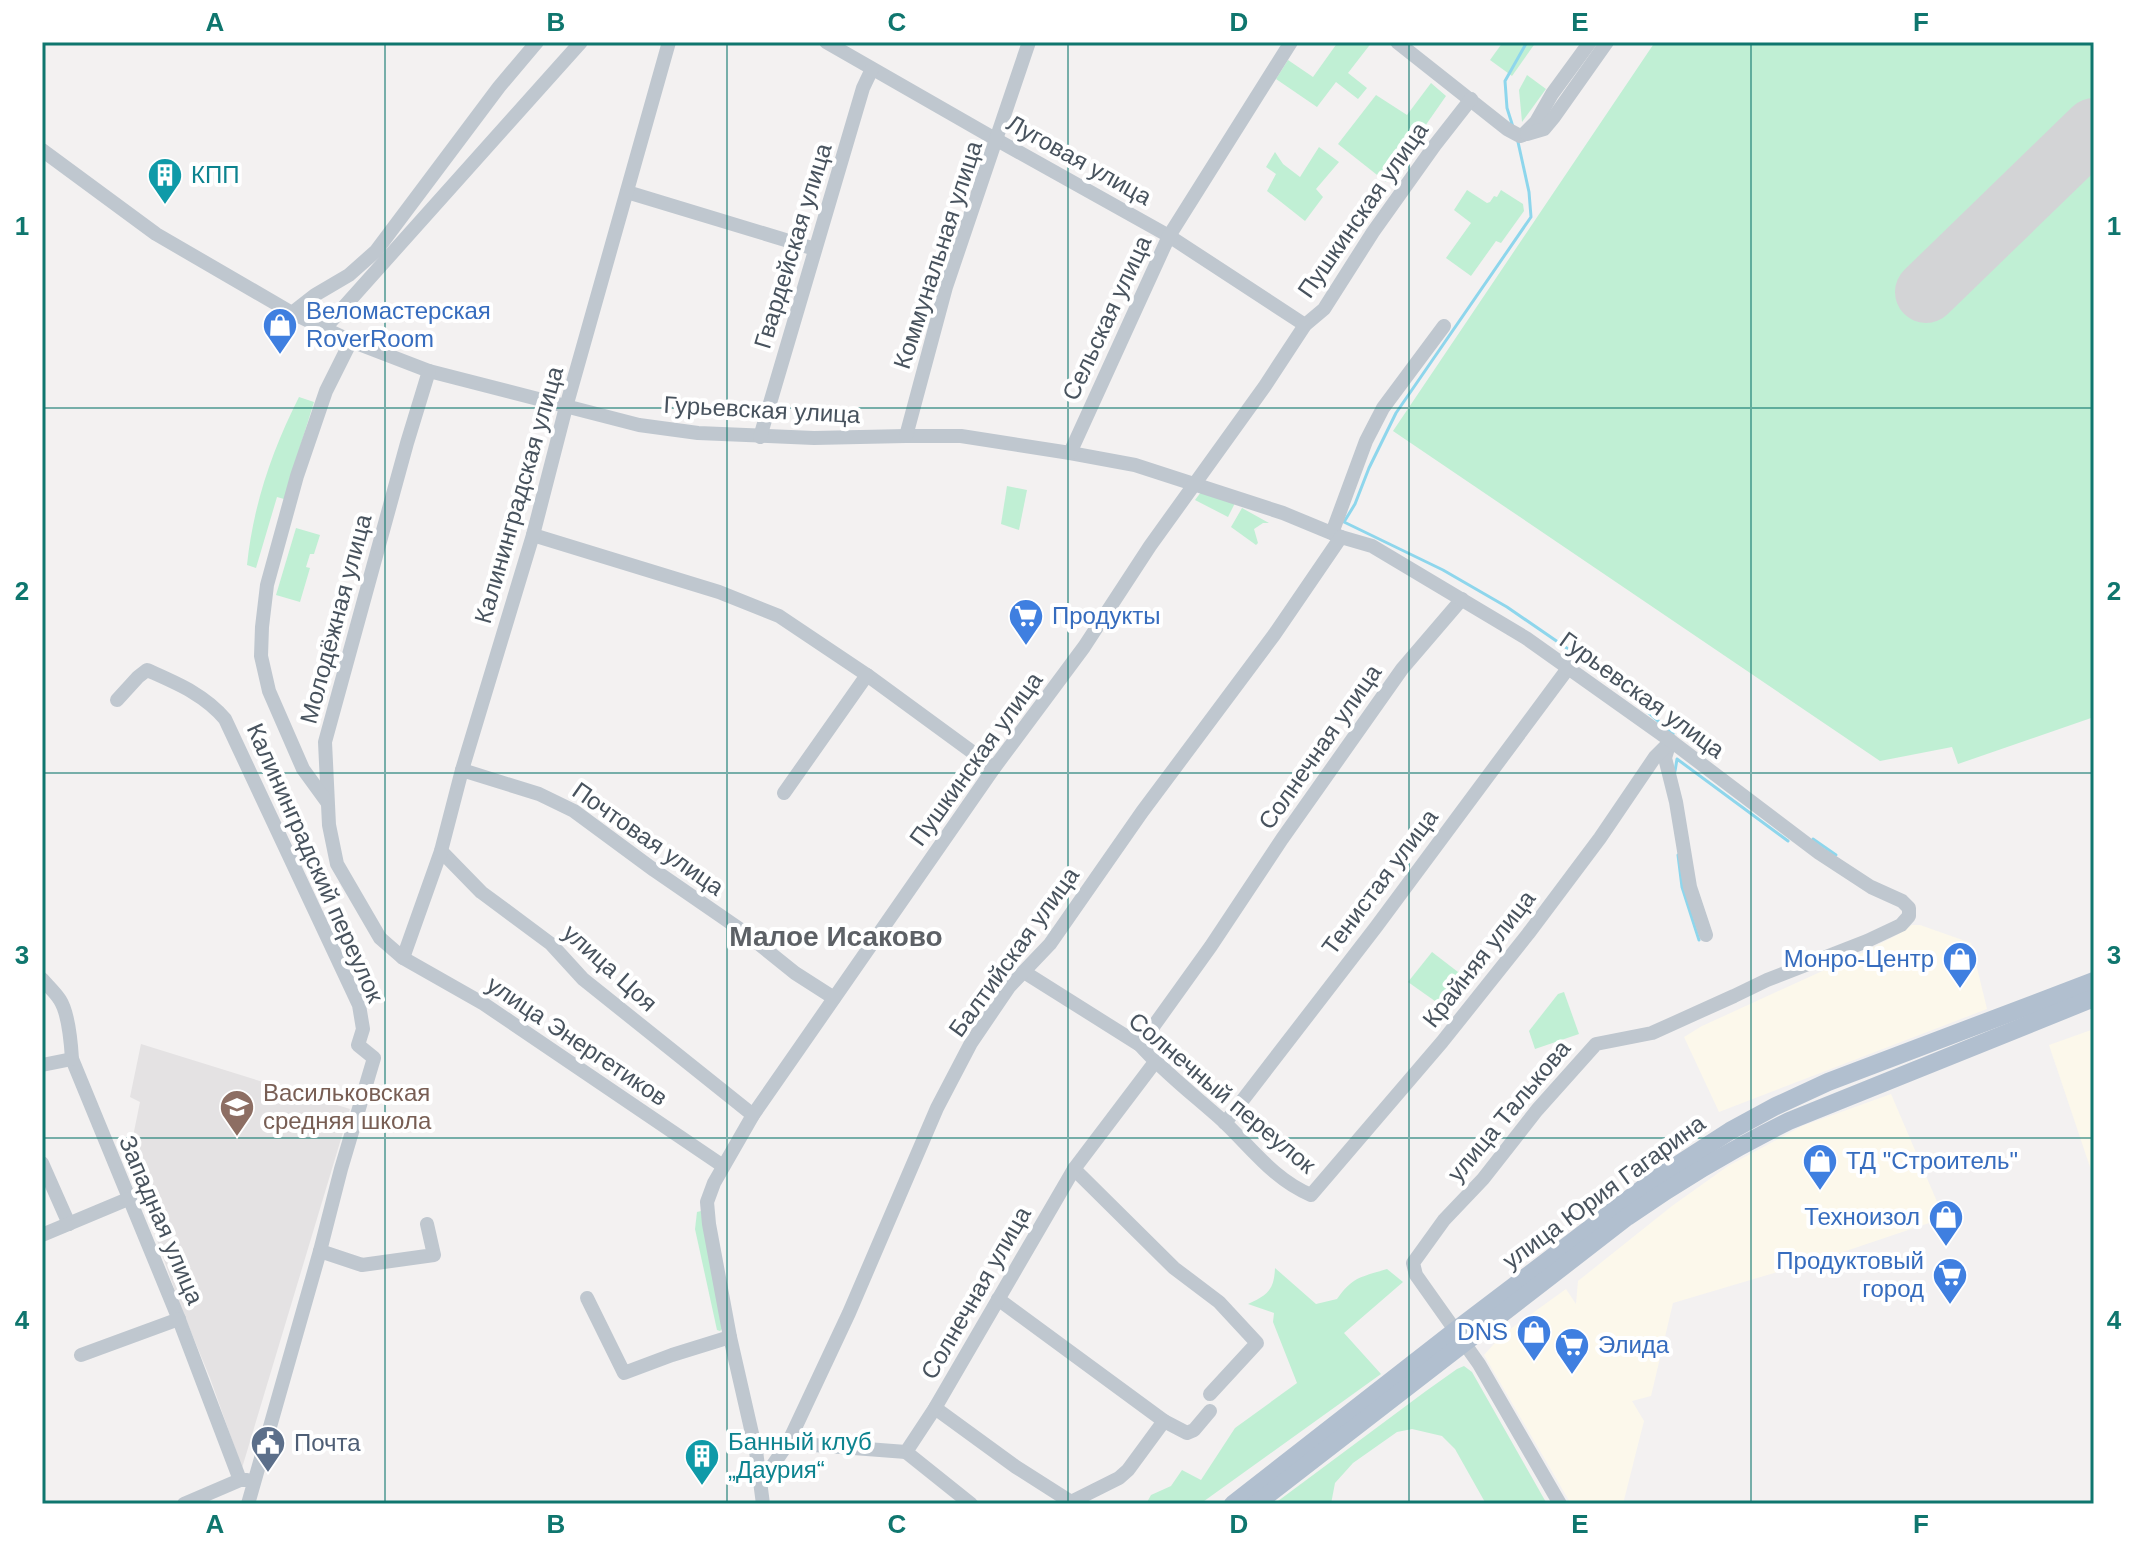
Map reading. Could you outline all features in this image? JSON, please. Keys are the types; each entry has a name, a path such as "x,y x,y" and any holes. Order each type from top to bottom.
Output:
{"main road":[{"name":"улица Юрия Гагарина","path":"1256,1504 1654,1180 1751,1119 1828,1082 2094,981"},
{"name":"улица Юрия Гагарина","path":"1233,1504 1460,1337 1683,1179 1789,1121 2094,998"}],"street":[{"path":"292,313 349,275 376,251 499,87 537,42"},
{"path":"325,328 581,42"},
{"name":"Калининградская улица","path":"403,958 441,851 462,770 533,535 669,42"},
{"name":"Луговая улица","path":"826,42 1169,236 1305,325"},
{"name":"Коммунальная улица","path":"906,436 946,287 1029,42"},
{"name":"Сельская улица","path":"1070,453 1169,236 1291,42"},
{"path":"1397,42 1516,133 1544,129 1607,42"},
{"path":"1516,133 1536,122 1552,94 1590,42"},
{"name":"Гвардейская улица","path":"760,437 863,88 872,69"},
{"name":"Пушкинская улица","path":"763,1504 761,1479 709,1224 707,1202 723,1166 753,1115 994,768 1084,647 1150,546 1305,325 1324,309 1373,232 1471,99"},
{"name":"Гурьевская улица","path":"42,150 156,234 292,313 351,341 429,371 639,425 698,433 814,438 961,436 1135,465 1283,513 1372,546 1526,638 1671,741 1819,853 1871,887 1902,901"},
{"path":"627,192 815,249"},
{"name":"Балтийская улица","path":"761,1479 788,1443 849,1313 937,1108 971,1043 1009,987 1050,944 1142,812 1266,647 1340,535 1366,441 1383,408 1444,326"},
{"path":"328,804 303,769 269,691 261,641 267,585 297,476 326,391 351,341"},
{"name":"Молодёжная улица","path":"403,958 380,938 337,864 329,825 325,742 429,371"},
{"path":"533,535 719,592 779,616 867,675 994,768"},
{"name":"Солнечная улица","path":"1140,1045 1402,669 1462,599"},
{"name":"Тенистая улица","path":"1225,1123 1376,927 1569,667"},
{"name":"Калининградский переулок","path":"117,700 147,670 190,689 225,719 359,1005 363,1029 358,1045 374,1058 320,1251"},
{"path":"784,793 867,675"},
{"path":"1671,741 1665,758 1676,802 1690,887 1706,935"},
{"name":"Крайняя улица","path":"1311,1195 1432,1054 1528,934 1600,838 1655,757 1671,741"},
{"name":"Почтовая улица","path":"462,770 539,794 574,811 744,932 795,973 834,998"},
{"name":"улица Цоя","path":"441,851 481,892 551,944 583,979 753,1115"},
{"name":"улица Талькова","path":"1460,1337 1426,1292 1413,1263 1444,1220 1483,1179 1537,1110 1596,1044 1652,1033 1767,980 1867,941 1901,925 1909,916 1909,908 1902,901"},
{"name":"улица Энергетиков","path":"403,958 484,1004 723,1166"},
{"name":"Солнечный переулок","path":"1024,972 1140,1045 1274,1171 1294,1188 1311,1195"},
{"name":"Западная улица","path":"42,979 60,1000 65,1012 72,1059 248,1480"},
{"path":"42,1065 72,1059"},
{"name":"Солнечная улица","path":"906,1452 935,1408 1074,1169 1155,1062"},
{"path":"42,1163 69,1224"},
{"path":"1074,1169 1174,1268 1219,1302 1257,1343 1210,1394"},
{"path":"42,1235 128,1199"},
{"path":"248,1504 248,1480 265,1439 320,1251 362,1265 434,1255 427,1224"},
{"path":"587,1298 624,1373 730,1337"},
{"path":"998,1299 1164,1421 1187,1433 1194,1430 1210,1411"},
{"path":"81,1355 179,1319"},
{"path":"1460,1337 1479,1364 1560,1504"},
{"path":"935,1408 1016,1467 1071,1502 1119,1478 1164,1421"},
{"path":"788,1443 906,1452 971,1504"},
{"path":"184,1504 248,1480"}],"shaded area":[{"path":"1912,925 1971,943 1987,1009 1719,1112 1684,1037 1864,952"},
{"path":"2094,1029 2094,1179 2049,1045"},
{"name":"Васильковская средняя школа","path":"141,1044 350,1109 242,1468 127,1166 140,1102 130,1097"},
{"path":"1891,1094 1944,1218 1825,1258 1673,1303 1651,1396 1632,1401 1644,1421 1623,1504 1571,1504 1484,1355 1502,1335 1566,1289 1576,1304 1578,1281 1728,1166 1802,1126"}],"green space":[{"path":"1338,42 1372,42 1348,73 1367,88 1358,99 1336,82 1317,107 1276,79 1288,60 1313,77"},
{"path":"1503,42 1536,42 1512,76 1490,60"},
{"path":"1655,42 2094,42 2094,118 1917,287 1929,300 2094,141 2094,717 1958,764 1952,747 1880,761 1393,431"},
{"path":"1527,75 1546,89 1522,122 1519,90"},
{"path":"1431,83 1446,96 1386,182 1338,144 1376,95 1407,115"},
{"path":"1319,147 1339,162 1316,189 1323,197 1305,221 1267,191 1276,174 1266,167 1275,152 1283,164 1300,177"},
{"path":"1467,190 1487,203 1494,196 1497,197 1501,190 1523,204 1524,211 1501,243 1496,241 1471,276 1446,258 1471,223 1454,210"},
{"path":"299,397 314,402 284,499 277,497 256,568 247,565 259,500 280,437"},
{"path":"1007,486 1027,490 1019,530 1001,524"},
{"path":"1201,492 1235,503 1228,517 1195,500"},
{"path":"1242,508 1269,523 1254,529 1256,545 1231,527"},
{"path":"296,528 320,535 306,567 310,568 300,602 276,595"},
{"path":"1432,952 1471,982 1449,1011 1408,982"},
{"path":"1564,992 1579,1034 1535,1049 1529,1031 1558,994"},
{"path":"701,1211 720,1331 717,1330 695,1229 697,1212"},
{"path":"1275,1268 1316,1304 1337,1299 1353,1282 1387,1269 1403,1282 1344,1333 1381,1374 1200,1504 1146,1504 1151,1495 1171,1486 1182,1470 1201,1480 1235,1428 1297,1383 1273,1322 1274,1313 1248,1304 1269,1291"},
{"path":"1464,1366 1472,1372 1547,1504 1486,1504 1455,1449 1442,1436 1412,1429 1397,1432 1353,1463 1335,1483 1331,1504 1274,1504 1426,1391"}],"waterway":[{"path":"1513,127 1507,108 1505,81 1527,42"},
{"path":"1518,142 1531,217 1396,413 1344,522 1443,570 1507,607 1571,651 1673,734"},
{"path":"1675,771 1677,759 1788,841"},
{"path":"1813,839 1836,855"},
{"path":"1678,855 1682,887 1699,940"}],"runway":[{"path":"1926,292 2094,129"}],"place":[{"name":"КПП","path":"165,206"},
{"name":"Веломастерская RoverRoom","path":"280,356"},
{"name":"Продукты","path":"1026,647"},
{"name":"Монро-Центр","path":"1960,990"},
{"name":"Васильковская средняя школа","path":"237,1138"},
{"name":"ТД \"Строитель\"","path":"1820,1192"},
{"name":"Техноизол","path":"1946,1248"},
{"name":"Продуктовый город","path":"1950,1306"},
{"name":"DNS","path":"1534,1363"},
{"name":"Элида","path":"1572,1376"},
{"name":"Почта","path":"268,1474"},
{"name":"Банный клуб „Даурия“","path":"702,1487"}],"district":[{"name":"Малое Исаково","path":"836,936"}]}
